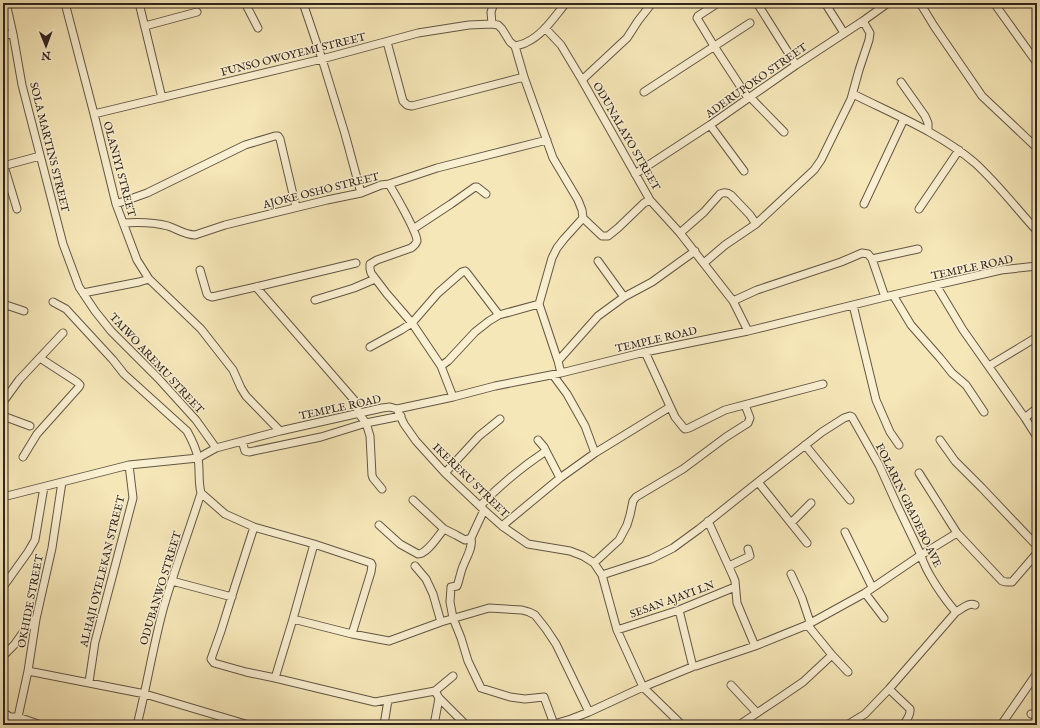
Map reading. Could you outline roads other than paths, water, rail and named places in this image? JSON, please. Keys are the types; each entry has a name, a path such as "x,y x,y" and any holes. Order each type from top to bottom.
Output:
{"street":[{"name":"SOLA MARTINS STREET","path":"6,3 22,85 62,244 79,287 83,293"},
{"name":"OLANIYI STREET","path":"65,3 116,204 137,260 149,279 201,329 233,370 240,388 246,396 280,431"},
{"path":"139,3 162,98"},
{"path":"245,3 258,28"},
{"path":"302,3 322,59 361,193"},
{"path":"494,3 491,12 495,24 502,29 510,42 515,46 553,158 568,182 582,210 583,218 602,236 608,236 644,203 650,200"},
{"path":"515,46 526,43 536,37 566,3"},
{"path":"582,80 627,38 652,3"},
{"path":"718,3 697,18 749,98 784,132"},
{"path":"757,3 796,65"},
{"path":"826,3 844,33"},
{"name":"ADERUPOKO STREET","path":"635,174 710,125 888,3"},
{"path":"920,3 982,96 1037,148"},
{"path":"994,3 1037,64"},
{"path":"145,26 197,12"},
{"path":"704,263 725,245 756,224 814,170 821,160 853,94 870,33 863,21"},
{"path":"644,92 750,23"},
{"name":"FUNSO OWOYEMI STREET","path":"94,114 322,59 425,32 469,24 495,24"},
{"name":"ODUNALAYO STREET","path":"545,28 561,45 650,200 680,232 733,301 748,331"},
{"path":"3,35 13,34"},
{"path":"387,42 403,101 407,105 412,106 524,76"},
{"path":"901,82 925,116 928,124 928,131"},
{"path":"853,94 928,131 958,150 976,164 993,181 1037,231"},
{"path":"864,204 904,119"},
{"path":"710,125 744,171"},
{"path":"116,204 148,192 245,146 278,136 280,139 296,207"},
{"name":"AJOKE OSHO STREET","path":"123,223 151,223 168,226 190,235 195,235 225,225 296,207 361,193 437,168 547,140"},
{"path":"919,209 958,150"},
{"path":"18,209 3,166 40,156"},
{"path":"389,184 413,229 417,241 411,248 370,264 371,274 412,323 441,366 453,397"},
{"path":"413,229 474,187 477,187 486,194"},
{"path":"680,232 704,212 720,194 727,192 731,194 756,224"},
{"path":"561,373 538,304 552,258 557,248 583,218"},
{"path":"872,259 918,249"},
{"path":"558,361 598,316 624,297 652,282 695,251"},
{"path":"733,301 757,290 841,262 862,253 868,254 872,259 889,296 911,325 952,373 966,386 984,412"},
{"path":"598,261 624,297"},
{"path":"200,270 207,294 212,297 356,263"},
{"name":"TEMPLE ROAD","path":"200,457 215,449 280,431 382,408 390,407 397,409 495,386 553,375 645,352 748,331 1001,270 1037,266"},
{"path":"370,347 412,323 438,293 464,271 467,272 499,315"},
{"path":"83,293 149,279"},
{"path":"315,300 375,279"},
{"path":"936,285 963,330 1037,437"},
{"path":"256,287 355,401 359,414 366,423 370,436 372,475 382,489"},
{"name":"TAIWO AREMU STREET","path":"83,293 111,331 158,378 196,420 215,449"},
{"name":"ODUBANWO STREET","path":"53,302 66,309 124,374 186,431 194,443 200,457 199,486 201,493 164,606 153,649 145,694 137,725"},
{"path":"3,304 24,311"},
{"path":"441,366 448,361 475,332 489,321 499,315 538,304"},
{"path":"853,305 876,400 890,432 899,445"},
{"path":"3,402 19,380 63,333"},
{"path":"989,366 1037,338"},
{"path":"645,352 675,417 685,429 726,410 823,384"},
{"path":"23,456 37,434 80,385 40,358"},
{"path":"553,375 567,394 585,426 595,453"},
{"path":"594,563 619,540 627,525 633,501 636,497 683,469 726,437 748,423 750,418 745,406"},
{"path":"502,526 560,478 595,453 670,407"},
{"path":"1025,418 1037,408"},
{"name":"IKEREKU STREET","path":"397,409 404,424 445,473 502,526 528,544 577,553 594,563 602,575 617,630 643,687 682,725"},
{"path":"3,416 30,426"},
{"path":"242,441 245,451 249,452 321,437 366,423 401,416"},
{"name":"FOLARIN GBADEBO AVE","path":"805,445 844,418 848,416 852,417 879,464 921,555 923,563 945,598 956,612"},
{"path":"445,473 479,436 500,419"},
{"path":"538,440 546,451 560,478"},
{"path":"940,440 955,461 1037,546"},
{"path":"602,575 651,559 673,548 805,445 850,500"},
{"path":"448,619 451,587 457,586 458,584 463,565 471,546 471,538 482,508 493,493 516,473 546,451"},
{"path":"3,497 129,465 200,457"},
{"name":"ALHAJI OYELEKAN STREET","path":"89,682 95,642 133,498 129,465"},
{"path":"919,473 957,533 1002,580 1012,582 1037,553"},
{"name":"OKHIDE STREET","path":"20,725 18,717 28,671 36,619 52,548 62,482"},
{"path":"758,482 806,543"},
{"path":"3,587 28,552 34,540 44,487"},
{"path":"201,493 225,514 254,527 314,544 371,563 372,565 352,634"},
{"path":"413,500 444,529 465,540 471,538"},
{"path":"791,523 811,503"},
{"path":"708,521 733,576 738,603 755,646"},
{"path":"378,526 400,544 418,554 421,554 428,549 444,529"},
{"path":"254,527 211,661 246,672 375,702 435,691 453,676"},
{"path":"845,532 872,587"},
{"path":"415,566 426,579 433,594 461,638 468,661 481,688 510,697 525,699 544,697 553,724 573,722 589,712 693,665 755,646 808,624 865,593 921,555 957,533"},
{"path":"275,678 314,544"},
{"path":"729,566 750,556 748,549"},
{"path":"791,574 802,598 810,628 848,672"},
{"path":"172,581 232,597"},
{"name":"SESAN AJAYI LN","path":"617,630 679,610 735,587"},
{"path":"865,593 884,618"},
{"path":"847,725 865,714 889,689 956,612 970,604 975,605"},
{"path":"293,619 352,634 389,641 448,619 488,608 522,610 529,612 536,615 556,644 589,712"},
{"path":"679,610 693,665"},
{"path":"3,656 36,619"},
{"path":"739,725 802,682 832,655"},
{"path":"28,671 145,694 249,725"},
{"path":"1001,725 1037,673"},
{"path":"731,685 757,713"},
{"path":"889,689 910,709 911,712 903,725"},
{"path":"435,691 439,698 466,725"},
{"path":"434,725 439,698"},
{"path":"384,725 388,700"},
{"path":"3,712 10,717 18,717 42,725"}]}
